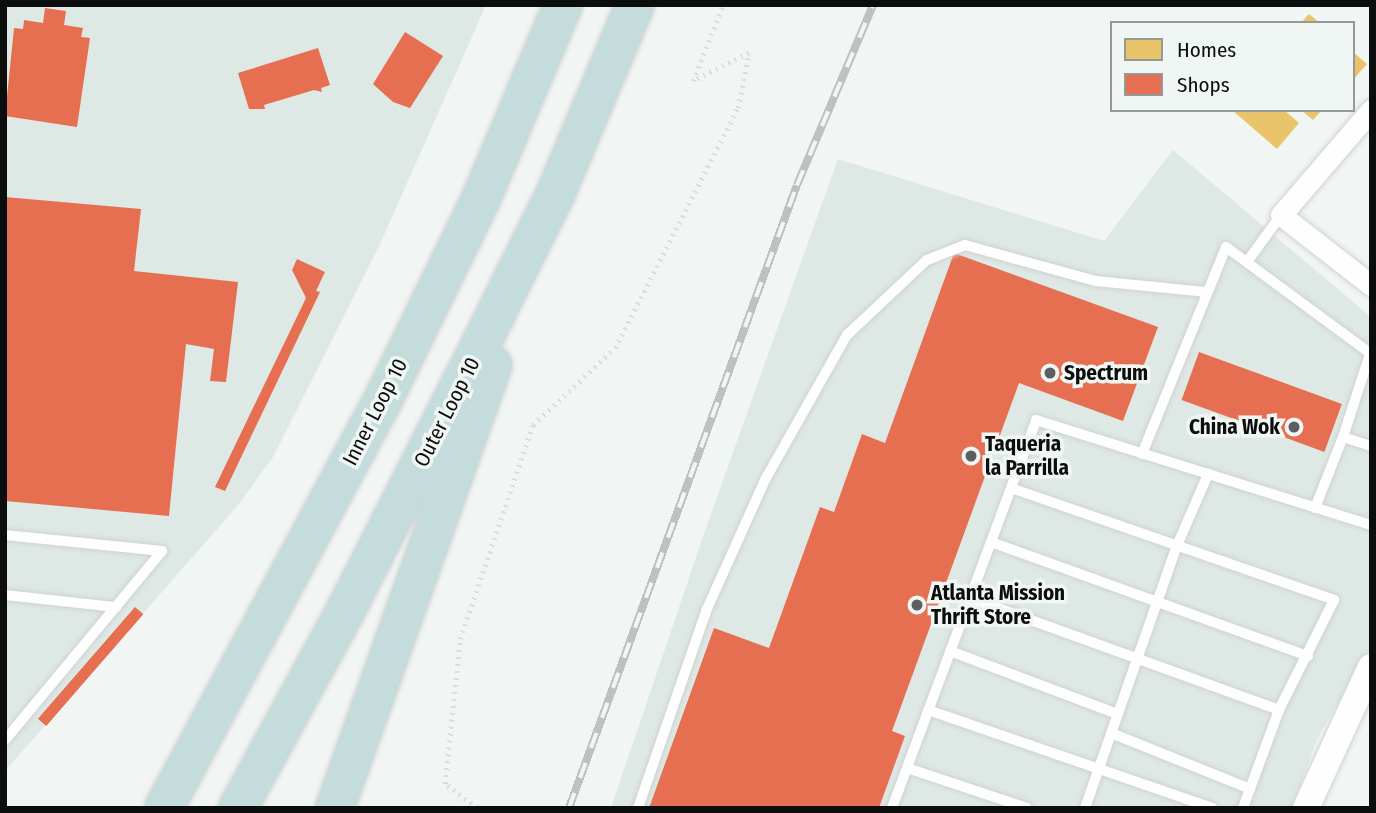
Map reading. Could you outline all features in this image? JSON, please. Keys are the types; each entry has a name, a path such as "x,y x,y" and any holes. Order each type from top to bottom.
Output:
{"highway":[{"name":"Inner Loop 10","path":"164,808 385,395 481,198 563,5"},
{"name":"Outer Loop 10","path":"238,808 346,610 555,195 635,5"},
{"path":"335,808 555,195"}],"street":[{"path":"1371,110 1282,215 1371,285"},
{"path":"1306,808 1371,667"}],"lane":[{"path":"1247,262 1282,215"},
{"path":"638,808 707,609 766,478 847,335 927,260 965,245 1096,281 1207,292"},
{"path":"1142,454 1226,247 1370,354 1343,437 1315,508"},
{"path":"892,808 1036,420 1371,525"},
{"path":"1343,437 1371,446"},
{"path":"1085,808 1176,548 1209,474"},
{"path":"1010,488 1176,548 1335,600 1279,710 1243,808"},
{"path":"5,535 162,551 5,740"},
{"path":"990,542 1308,656"},
{"path":"5,595 116,607"},
{"path":"970,598 1279,710"},
{"path":"950,651 1118,714"},
{"path":"928,710 1213,808"},
{"path":"1111,733 1250,789"},
{"path":"907,768 1027,808"}],"path":[{"path":"477,808 445,784 460,639 533,425 615,348 738,108 750,53 693,81 723,5"}],"shaded area":[{"path":"5,5 486,5 380,244 273,457 239,504 5,771"},
{"path":"1173,150 1371,317 1371,647 1317,739 1292,808 611,808 706,528 838,159 1104,241"}],"building: Homes":[{"path":"1309,14 1318,21 1303,21"},
{"path":"1355,54 1367,64 1355,78"},
{"path":"1234,112 1286,112 1299,123 1277,149"},
{"path":"1303,112 1320,112 1313,120"}],"building: Shops":[{"path":"45,8 66,11 64,25 83,28 81,37 90,38 77,127 5,116 14,28 23,29 24,20 43,23"},
{"path":"405,32 443,56 410,108 393,102 373,84"},
{"path":"318,48 330,85 321,88 322,92 314,90 264,105 265,109 249,109 238,73"},
{"path":"5,197 141,209 134,271 238,282 226,382 210,381 214,349 186,344 169,516 5,501"},
{"path":"954,253 1158,327 1123,421 1019,383 892,731 905,736 879,808 649,808 714,628 769,648 820,507 834,512 862,434 885,443"},
{"path":"297,259 325,272 316,291 320,292 225,491 215,487 306,298 292,270"},
{"path":"1199,352 1342,404 1324,452 1182,400"},
{"path":"135,607 143,614 46,726 38,719"}],"railway":[{"path":"569,808 797,185 873,5"}],"place":[{"name":"Spectrum","path":"1050,373"},
{"name":"China Wok","path":"1294,427"},
{"name":"Taqueria la Parrilla","path":"971,456"},
{"name":"Atlanta Mission Thrift Store","path":"917,605"}]}
